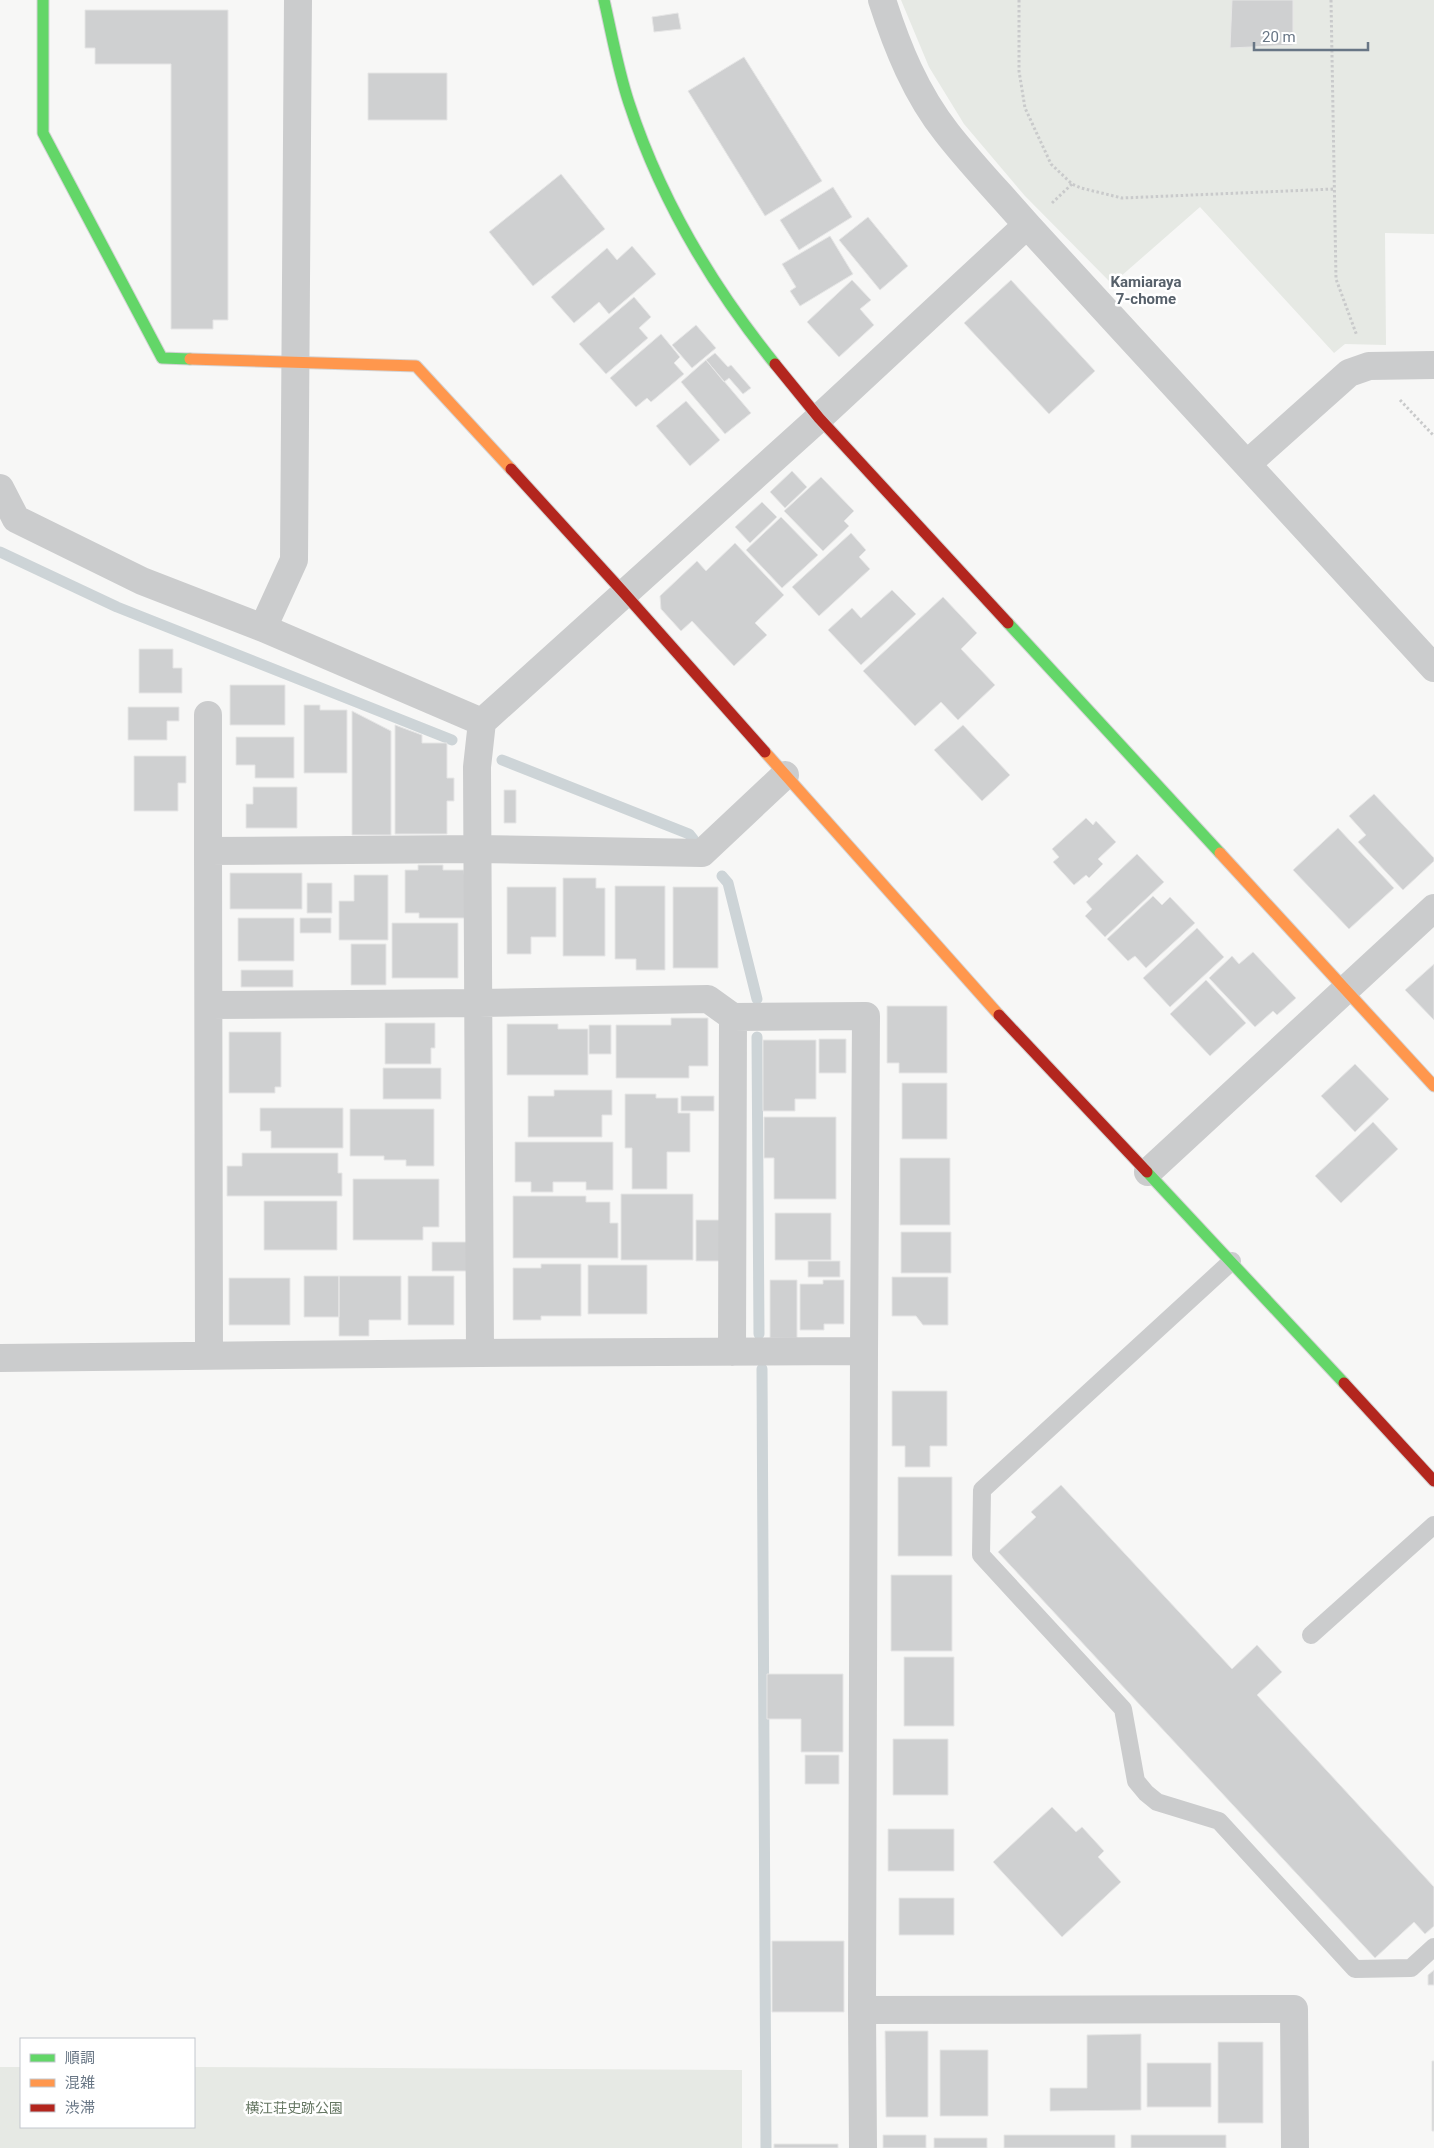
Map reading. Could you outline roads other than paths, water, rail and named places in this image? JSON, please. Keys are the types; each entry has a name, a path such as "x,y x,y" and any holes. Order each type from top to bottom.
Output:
{"street":[{"path":"43,0 43,133 162,358 295,364 416,366 624,594 970,985 1148,1172 1434,1481"},
{"path":"263,628 294,560 298,0"},
{"path":"604,0 615,49 634,116 659,179 719,288 751,332 820,418 1434,1086"},
{"path":"882,0 893,36 915,84 946,132 1027,225 1434,668"},
{"path":"480,1353 477,767 482,722 820,418 1027,225"},
{"path":"1247,464 1349,373 1369,366 1434,365"},
{"path":"0,488 16,519 142,581 263,628 482,722"},
{"path":"208,715 209,1355"},
{"path":"208,851 477,849 702,853 785,775"},
{"path":"1148,1172 1434,908"},
{"path":"208,1005 708,999 733,1017 866,1016 863,2148"},
{"path":"732,1352 733,1017"},
{"path":"0,1358 864,1351"},
{"path":"862,2010 1294,2009 1295,2148"}],"lane":[{"path":"1232,1262 982,1490 981,1555 1124,1709 1136,1781 1146,1793 1157,1802 1219,1820 1355,1969 1411,1968 1434,1947"},
{"path":"1312,1635 1434,1525"}],"waterway":[{"path":"0,552 117,607 452,740"},
{"path":"502,760 689,834 693,839"},
{"path":"722,876 728,883 757,999"},
{"path":"757,1037 759,1334"},
{"path":"762,1369 766,2148"}],"district":[{"name":"Kamiaraya 7-chome","path":"1146,290"}],"park label":[{"name":"横江荘史跡公園","path":"294,2108"}]}
